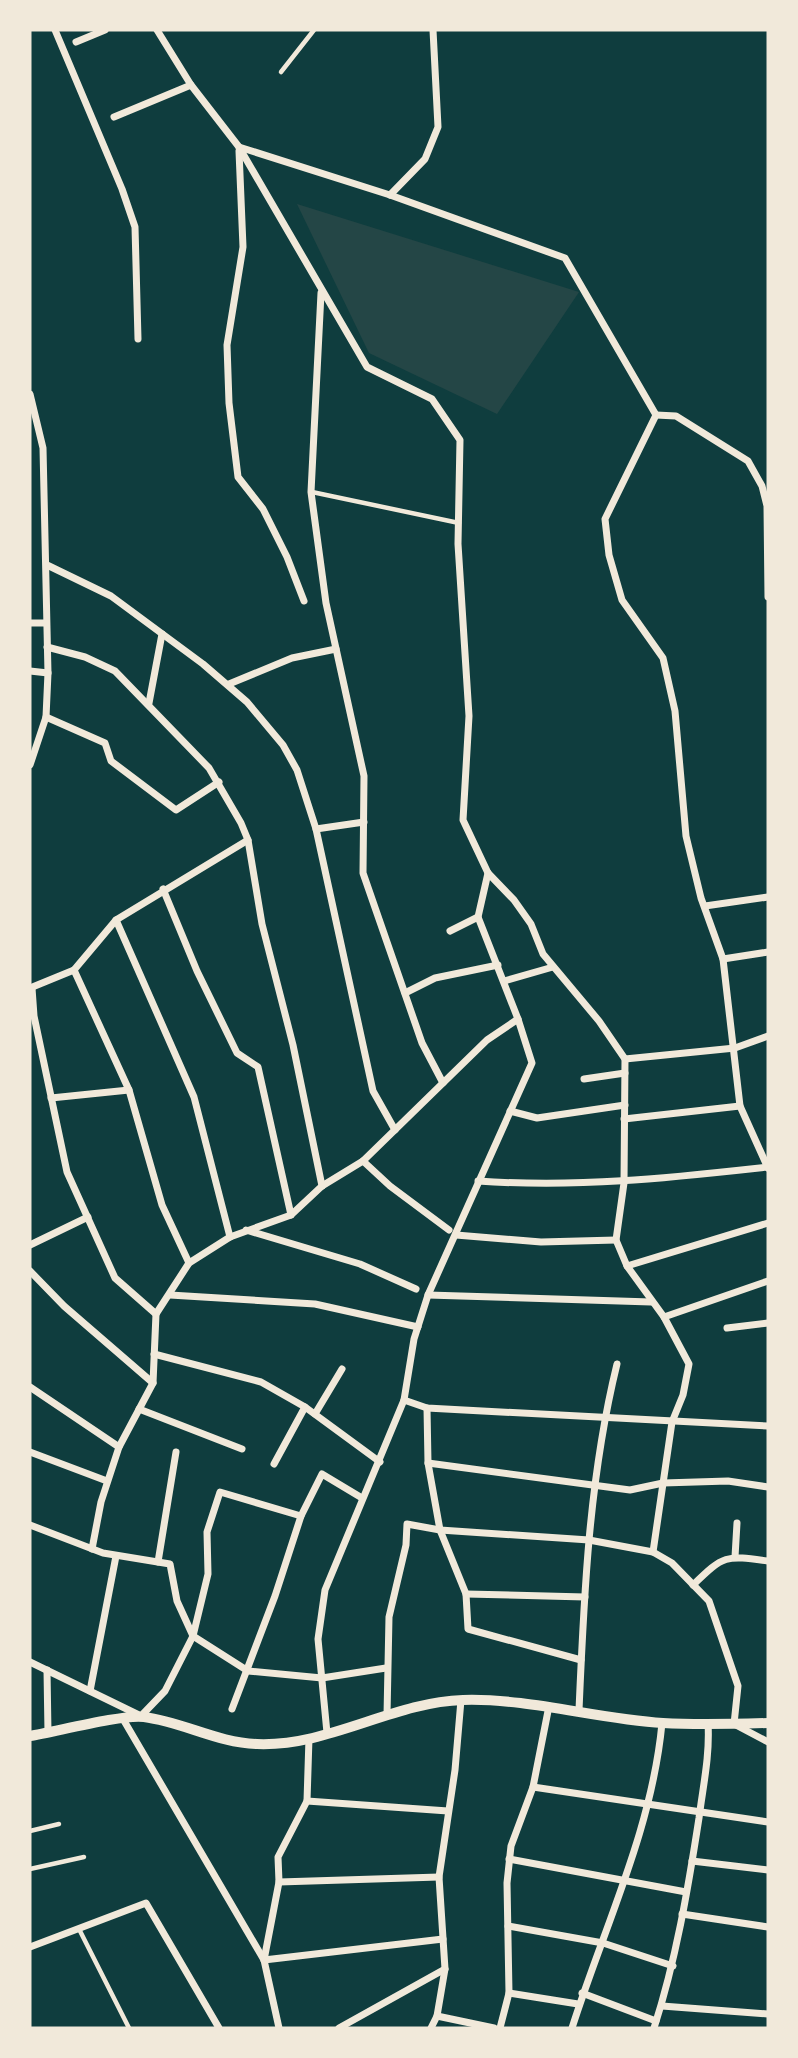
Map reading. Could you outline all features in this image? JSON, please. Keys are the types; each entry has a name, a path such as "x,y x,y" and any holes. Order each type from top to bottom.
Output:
{"street":[{"path":"55,30 122,189 135,227 138,339"},
{"path":"76,42 105,30"},
{"path":"157,30 191,85 239,147 367,367 432,399 460,440 459,523 469,716 463,820 488,873 504,886 531,924 543,954 552,967 599,1021 625,1059 624,1184 616,1240 627,1266 664,1317 689,1364 683,1395 672,1422 653,1552"},
{"path":"390,195 425,159 438,127 433,30"},
{"path":"114,117 191,85"},
{"path":"239,147 390,195 565,258 656,415"},
{"path":"239,147 243,247 227,345 238,477 263,509 287,557 304,601"},
{"path":"321,292 311,492 326,603 364,776 363,873 422,1042 443,1083"},
{"path":"30,394 43,448 48,673 46,717 30,765"},
{"path":"656,415 676,416 748,461 762,486 767,506 768,597"},
{"path":"478,1181 547,1186 624,1184 768,1167 740,1106 723,959 686,836 675,711 663,658 622,600 609,555 605,519 656,415"},
{"path":"47,565 111,596 229,684 283,745 297,770 316,829 373,1091 394,1129"},
{"path":"30,624 46,622"},
{"path":"149,703 162,634"},
{"path":"47,647 85,657 115,671 149,703 219,782 248,840 262,924 293,1045 322,1186"},
{"path":"229,684 292,658 336,649"},
{"path":"30,671 48,673"},
{"path":"46,717 105,743 111,761 176,810 219,782"},
{"path":"316,829 364,822"},
{"path":"156,1314 115,1278 67,1172 32,1016 31,988 74,971 116,920 163,889 248,840"},
{"path":"327,1733 318,1639 325,1590 404,1400 418,1327 428,1295 532,1063 504,981 478,917 488,873"},
{"path":"163,889 197,971 237,1053 258,1067 292,1215"},
{"path":"705,906 768,897"},
{"path":"450,930 478,917"},
{"path":"116,920 194,1097 230,1237"},
{"path":"723,959 768,952"},
{"path":"405,993 435,978 498,965"},
{"path":"504,981 552,967"},
{"path":"74,971 130,1090 162,1205 188,1262"},
{"path":"92,1549 107,1481 119,1447 153,1383 156,1314 188,1262 230,1237 292,1215 322,1186 363,1161 487,1040 518,1019"},
{"path":"625,1059 735,1048 768,1036"},
{"path":"583,1079 625,1073"},
{"path":"51,1098 130,1090"},
{"path":"510,1111 537,1118 625,1105"},
{"path":"624,1119 740,1106"},
{"path":"363,1161 390,1186 449,1230"},
{"path":"30,1245 89,1217"},
{"path":"627,1266 768,1223"},
{"path":"246,1230 360,1264 416,1289"},
{"path":"456,1235 541,1242 616,1240"},
{"path":"30,1271 64,1306 153,1383"},
{"path":"664,1317 768,1281"},
{"path":"170,1295 315,1304 418,1327"},
{"path":"428,1295 652,1302"},
{"path":"727,1328 768,1323"},
{"path":"154,1354 261,1382 315,1414 380,1462"},
{"path":"579,1710 594,1486 604,1419 617,1364"},
{"path":"315,1414 342,1369"},
{"path":"30,1387 119,1447"},
{"path":"404,1400 427,1408 768,1426"},
{"path":"274,1464 304,1407"},
{"path":"427,1408 428,1463 440,1530 466,1594 468,1629 581,1660"},
{"path":"139,1409 242,1449"},
{"path":"30,1451 107,1481"},
{"path":"158,1563 176,1452"},
{"path":"428,1463 630,1490 663,1483 728,1481 768,1487"},
{"path":"232,1710 301,1516 323,1474 362,1498"},
{"path":"30,1736 141,1716 165,1691 194,1636 208,1574 207,1532 220,1492 301,1516"},
{"path":"735,1557 737,1522"},
{"path":"387,1715 389,1617 406,1545 407,1524 440,1530 589,1540 653,1552 672,1563 709,1601 738,1686 734,1724"},
{"path":"30,1525 117,1556 170,1564 177,1601 194,1636 248,1671 322,1678 386,1668"},
{"path":"90,1691 117,1556"},
{"path":"693,1585 718,1561 735,1557 768,1561"},
{"path":"466,1594 585,1597"},
{"path":"30,1662 141,1716 173,1722 229,1741 258,1744 309,1738 387,1715 461,1700 549,1706 662,1723 768,1723"},
{"path":"47,1670 48,1733"},
{"path":"431,2028 437,2016 445,1969 439,1877 461,1700"},
{"path":"500,2028 509,1993 509,1859 533,1787 549,1706"},
{"path":"123,1719 264,1960 279,2028"},
{"path":"572,2028 582,1993 626,1880 648,1806 659,1756 662,1723"},
{"path":"582,1993 655,2025 673,1966 692,1861 710,1751 708,1723"},
{"path":"734,1724 768,1742"},
{"path":"264,1960 279,1882 278,1857 307,1801 309,1738"},
{"path":"533,1787 699,1814 768,1822"},
{"path":"307,1801 448,1811"},
{"path":"509,1859 685,1892"},
{"path":"692,1861 768,1870"},
{"path":"279,1882 439,1877"},
{"path":"30,1947 146,1903 219,2028"},
{"path":"682,1914 768,1927"},
{"path":"508,1926 603,1943 673,1966"},
{"path":"264,1960 443,1939"},
{"path":"339,2028 445,1969"},
{"path":"509,1993 578,2004"},
{"path":"662,2006 768,2014"},
{"path":"437,2016 494,2028"}],"lane":[{"path":"281,72 314,30"},
{"path":"311,492 459,523"},
{"path":"30,1831 59,1824"},
{"path":"30,1869 83,1857"},
{"path":"78,1928 129,2028"}],"shaded area":[{"path":"297,204 579,292 497,414 369,353"}]}
